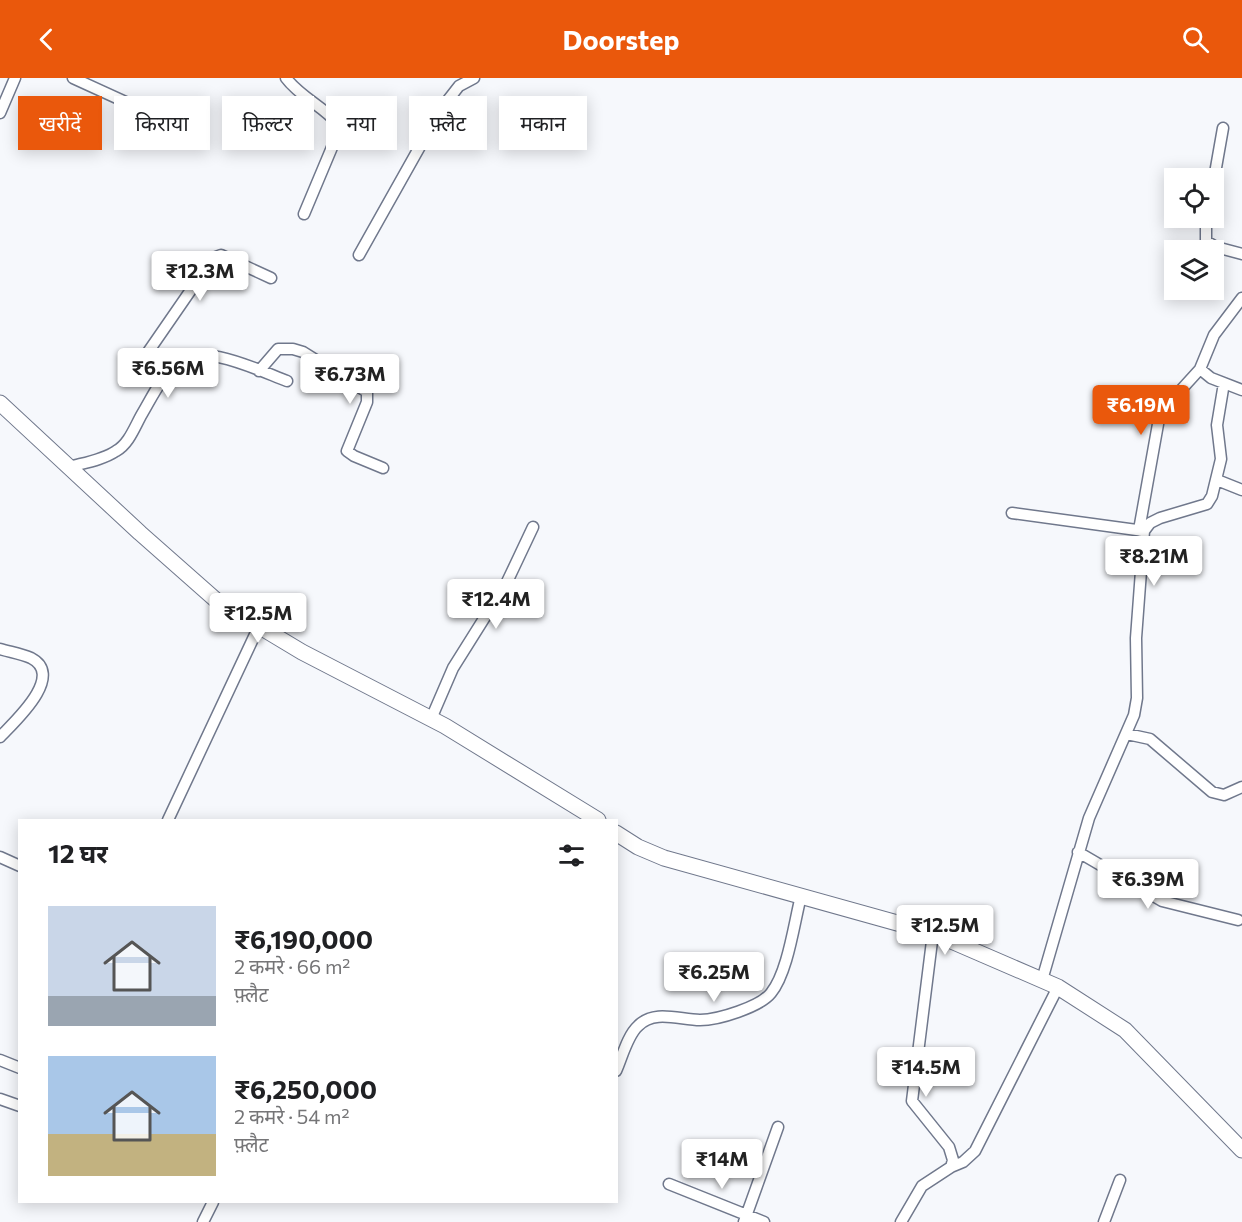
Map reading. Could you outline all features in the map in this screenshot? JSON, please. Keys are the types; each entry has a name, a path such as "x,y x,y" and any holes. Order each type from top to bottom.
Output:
{"street":[{"path":"0,113 15,78"},
{"path":"73,78 114,97"},
{"path":"286,78 294,88 323,109 338,124 338,133 304,214"},
{"path":"359,255 441,109 459,86 474,78"},
{"path":"1216,168 1223,128"},
{"path":"1206,228 1206,241 1216,247 1242,254"},
{"path":"161,382 146,370 146,355 213,258 221,255 271,278"},
{"path":"1042,980 1089,818 1127,734 1137,698 1136,638 1142,531 1160,413 1200,369 1214,335 1242,298"},
{"path":"259,371 278,350 293,349 367,392 367,402 347,451 383,468"},
{"path":"69,467 116,452 125,444 161,382 176,363 200,355 216,356 287,381"},
{"path":"1200,369 1211,378 1242,390"},
{"path":"1142,531 1150,523 1160,518 1207,504 1221,459 1217,425 1224,383"},
{"path":"0,403 217,601 302,652 431,719 597,819"},
{"path":"1216,480 1242,490"},
{"path":"1012,513 1142,531"},
{"path":"431,719 453,668 507,582 533,527"},
{"path":"168,819 259,626"},
{"path":"0,649 33,659 39,665 42,674 39,692 0,737"},
{"path":"1127,734 1150,739 1212,792 1224,795 1242,787"},
{"path":"618,834 638,847 664,858 933,933 1058,987 1125,1030 1242,1150"},
{"path":"618,842 638,847"},
{"path":"1078,852 1162,901 1238,920"},
{"path":"0,857 18,865"},
{"path":"618,1067 633,1033 649,1018 710,1020 756,1005 765,999 778,982 801,896"},
{"path":"933,933 912,1101 953,1152 951,1167"},
{"path":"902,1222 922,1186 963,1162 975,1151 1058,987"},
{"path":"0,1060 18,1067"},
{"path":"0,1099 18,1105"},
{"path":"745,1219 778,1127"},
{"path":"1104,1222 1120,1180"},
{"path":"669,1184 745,1219 764,1222"},
{"path":"203,1222 212,1203"}]}
